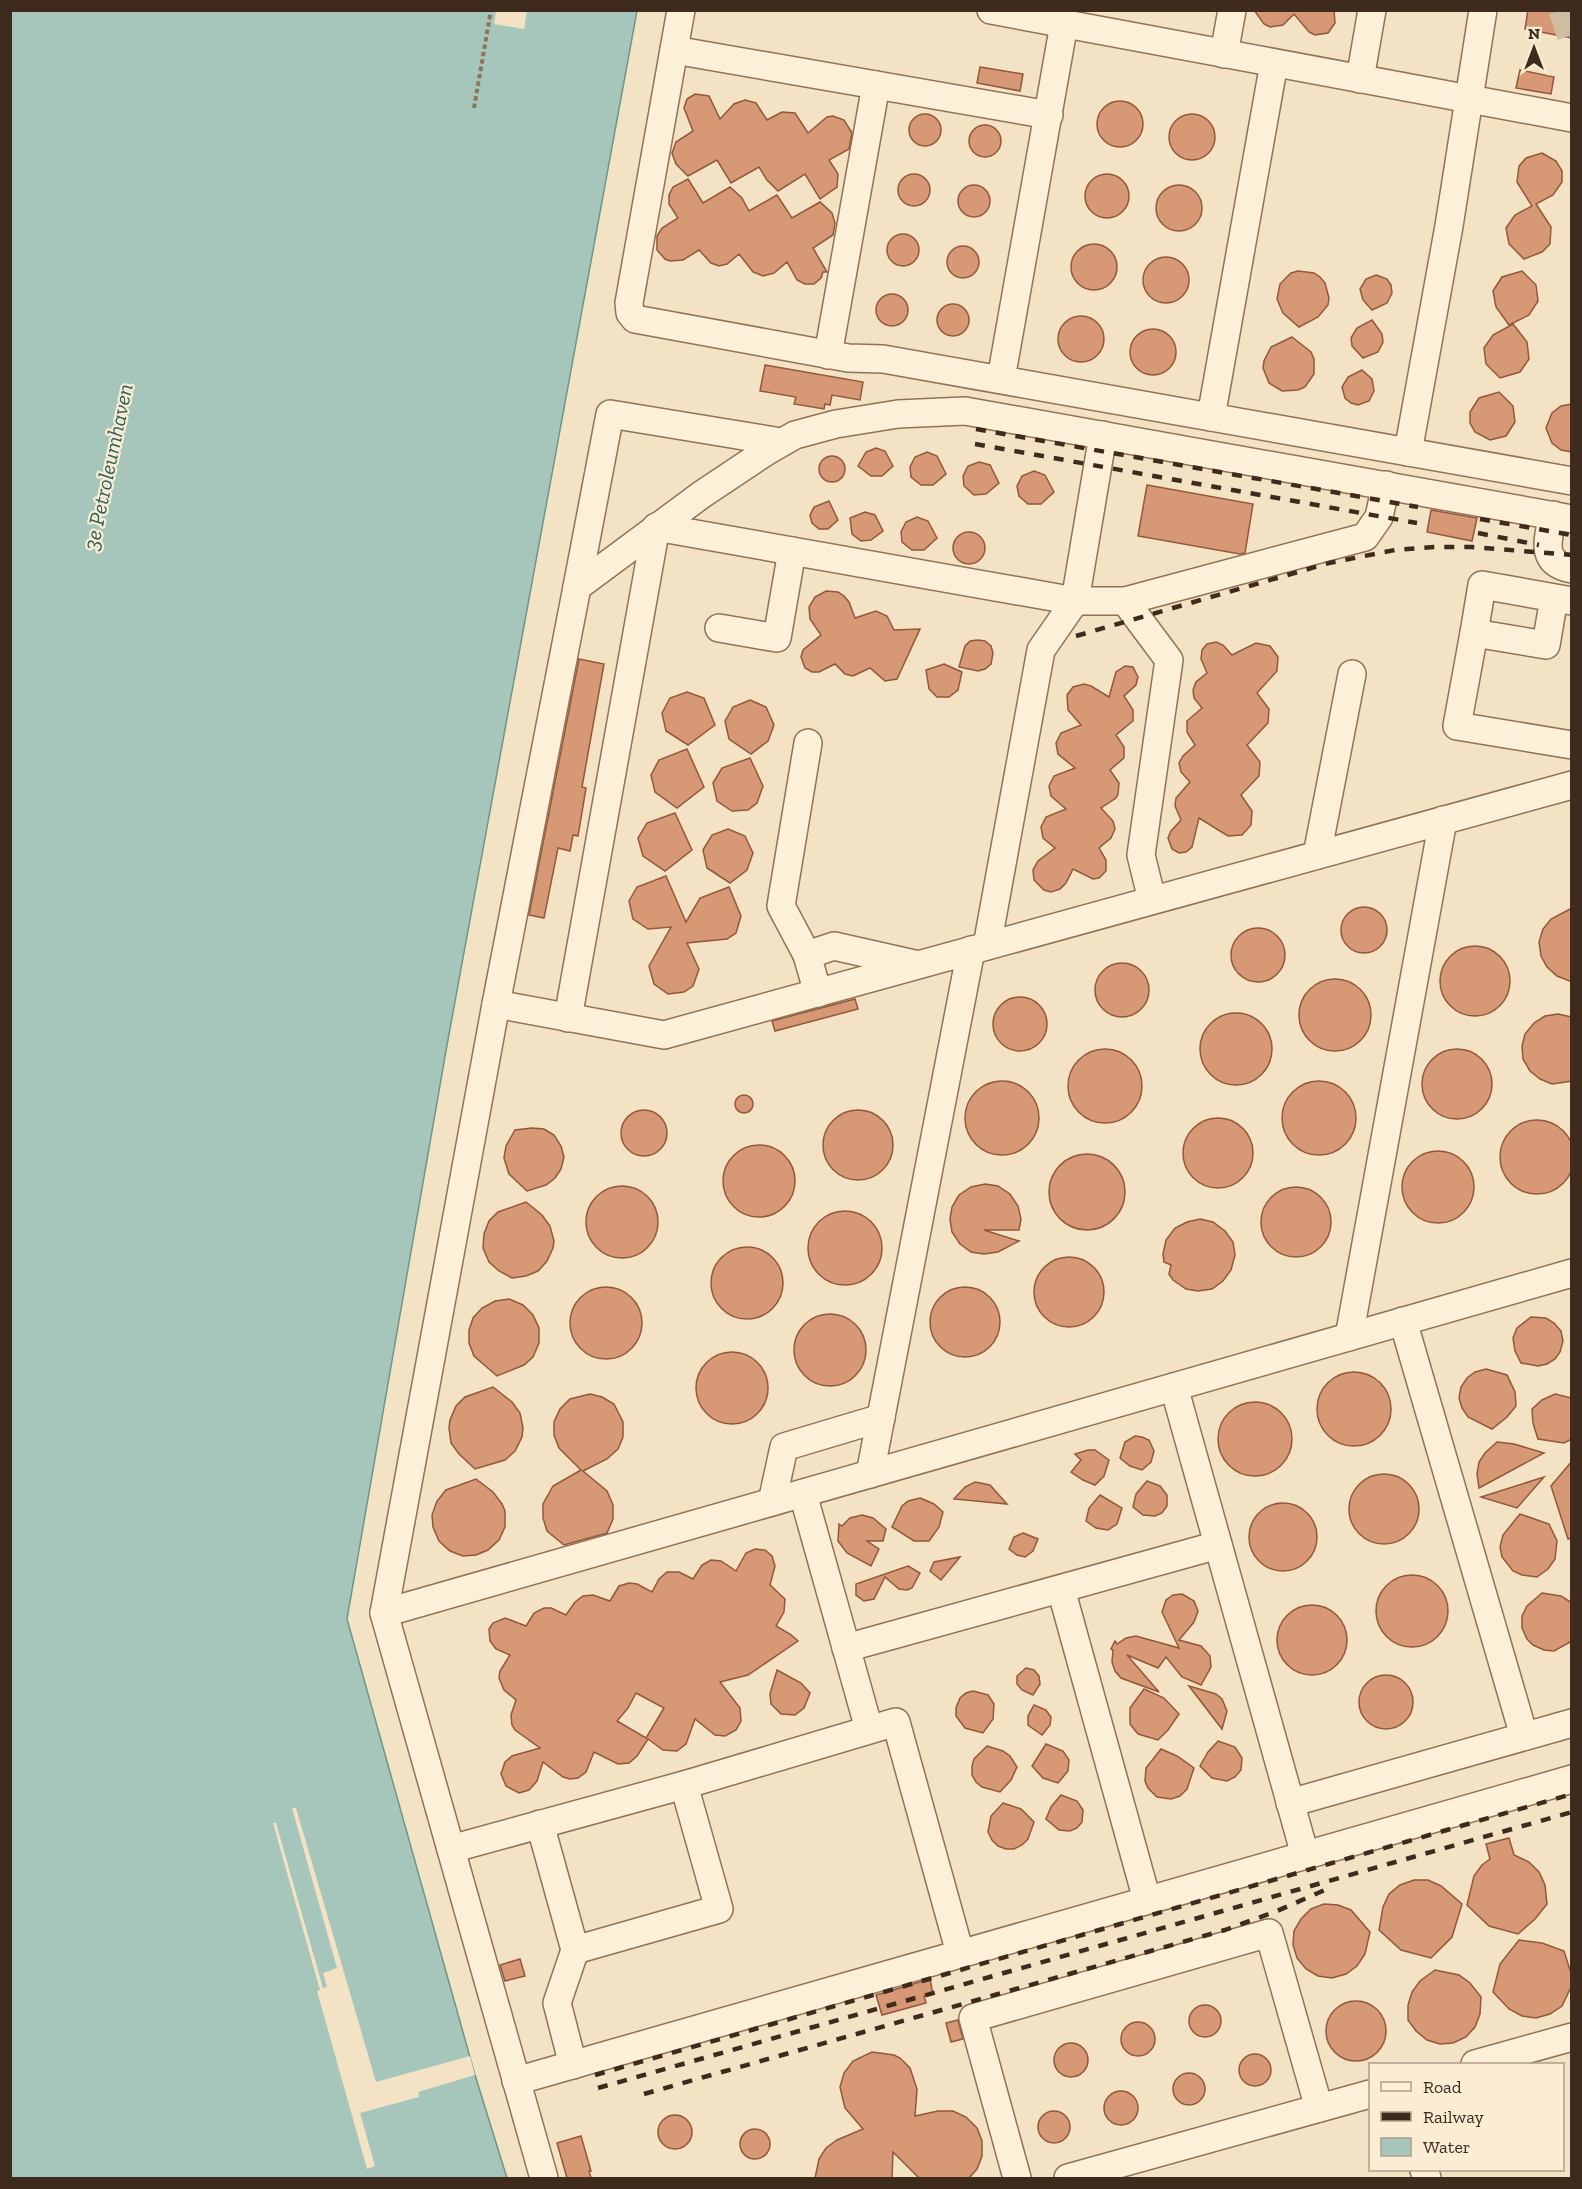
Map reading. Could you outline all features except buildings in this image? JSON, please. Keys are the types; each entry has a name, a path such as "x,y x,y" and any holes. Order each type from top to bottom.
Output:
{"lane":[{"path":"681,10 629,303 635,319 828,355 884,359 1001,379 1572,481"},
{"path":"992,10 1028,14 1064,24 1572,118"},
{"path":"1224,54 1232,10"},
{"path":"1360,79 1372,10"},
{"path":"1408,452 1449,226 1483,10"},
{"path":"1001,379 1064,24"},
{"path":"674,50 1049,114"},
{"path":"1211,417 1274,63"},
{"path":"828,355 876,85"},
{"path":"577,587 700,495 795,435 836,424 898,414 965,411 1562,517 1548,546 1551,559 1557,565 1572,568"},
{"path":"544,2178 384,1613 496,1004 610,414 782,442"},
{"path":"870,1474 1041,650 1075,601 1103,435"},
{"path":"656,527 1075,601 1125,601 1365,537 1379,517 1386,486"},
{"path":"568,1018 656,527"},
{"path":"718,628 777,638 792,551"},
{"path":"1474,633 1546,645 1563,599 1482,585 1457,726 1572,745"},
{"path":"1125,601 1169,660 1141,855 1152,900"},
{"path":"1317,855 1352,674"},
{"path":"808,744 781,906 807,955 818,993"},
{"path":"496,1004 664,1035 1572,785"},
{"path":"1349,1336 1443,820"},
{"path":"807,955 834,946 918,965"},
{"path":"384,1613 1572,1273"},
{"path":"1403,1321 1524,1736"},
{"path":"1174,1387 1305,1855"},
{"path":"772,1502 784,1447 881,1418"},
{"path":"802,1494 869,1730"},
{"path":"846,1648 1218,1545"},
{"path":"1060,1589 1147,1900"},
{"path":"451,1849 684,1785 896,1722 960,1953"},
{"path":"1290,1803 1572,1722"},
{"path":"516,2081 1572,1779"},
{"path":"575,1950 719,1910 684,1785"},
{"path":"540,1824 575,1950 557,2003 573,2065"},
{"path":"1017,2178 973,2018 1269,1934 1319,2108"},
{"path":"1479,2063 1572,2037"},
{"path":"1068,2178 1369,2095"}],"path":[{"path":"474,108 491,10"}],"water":[{"name":"3e Petroleumhaven","path":"11,11 637,11 447,1045 347,1619 475,2075 507,2178 11,2178"}],"pier":[{"path":"496,11 527,11 524,29 494,24"},
{"path":"292,1808 296,1808 376,2082 470,2056 475,2075 418,2092 419,2097 360,2113 375,2166 367,2169 273,1823 276,1823 323,1988 327,1987 323,1973 337,1968"}],"tunnel":[{"path":"1562,10 1572,40"}],"railway":[{"path":"976,429 1418,507"},
{"path":"975,444 1417,523"},
{"path":"1480,519 1572,535"},
{"path":"1478,533 1539,545"},
{"path":"1076,636 1329,563 1395,550 1472,547 1572,555"},
{"path":"595,2075 1572,1794"},
{"path":"598,2088 1572,1812"},
{"path":"644,2094 1225,1930 1327,1889"}]}
